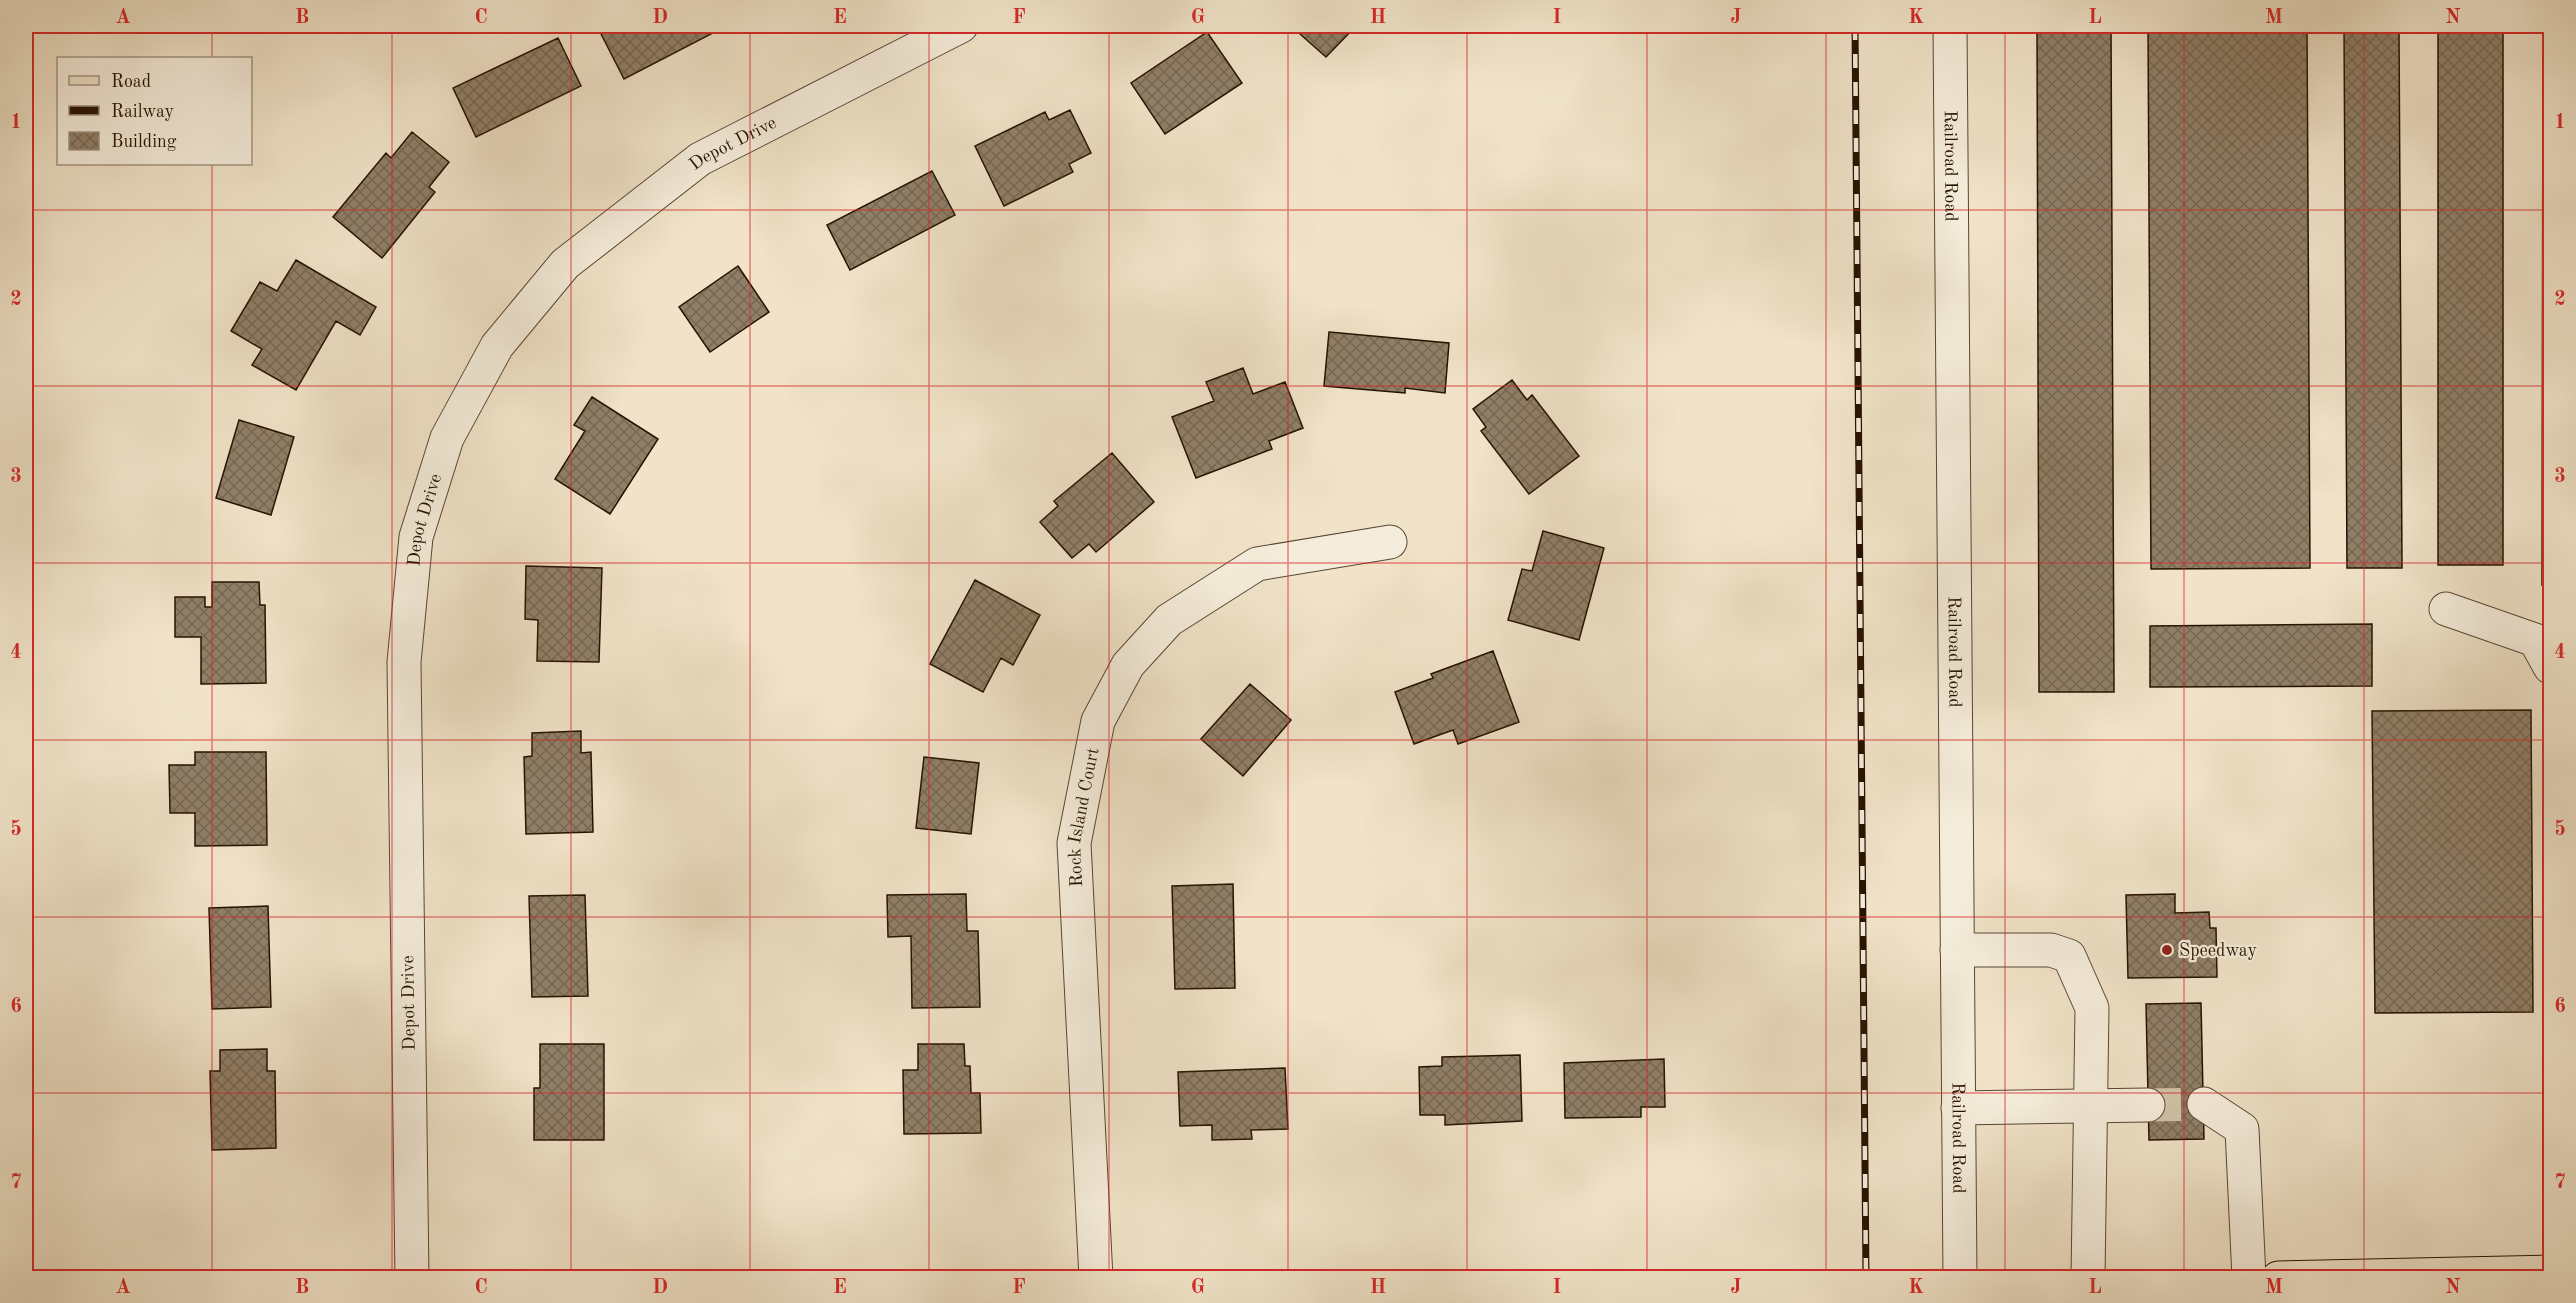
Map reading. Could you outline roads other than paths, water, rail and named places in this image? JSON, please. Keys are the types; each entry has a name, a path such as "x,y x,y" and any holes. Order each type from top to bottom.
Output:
{"main road":[{"path":"2278,1278 2550,1272"}],"street":[{"name":"Depot Drive","path":"412,1278 404,662 416,537 447,438 497,346 565,264 700,159 961,26"},
{"name":"Railroad Road","path":"1950,26 1960,1278"},
{"name":"Rock Island Court","path":"1096,1278 1074,843 1098,721 1128,665 1169,620 1257,564 1390,542"},
{"path":"2446,609 2535,640 2550,667"},
{"path":"1957,950 2051,950 2069,956 2092,1008 2088,1278"},
{"path":"2204,1104 2242,1129 2249,1278"},
{"path":"1958,1108 2148,1105"}],"tunnel":[{"path":"2148,1105 2204,1104"}],"railway":[{"path":"1855,26 1866,1278"}],"place":[{"name":"Speedway","path":"2167,950"}]}
